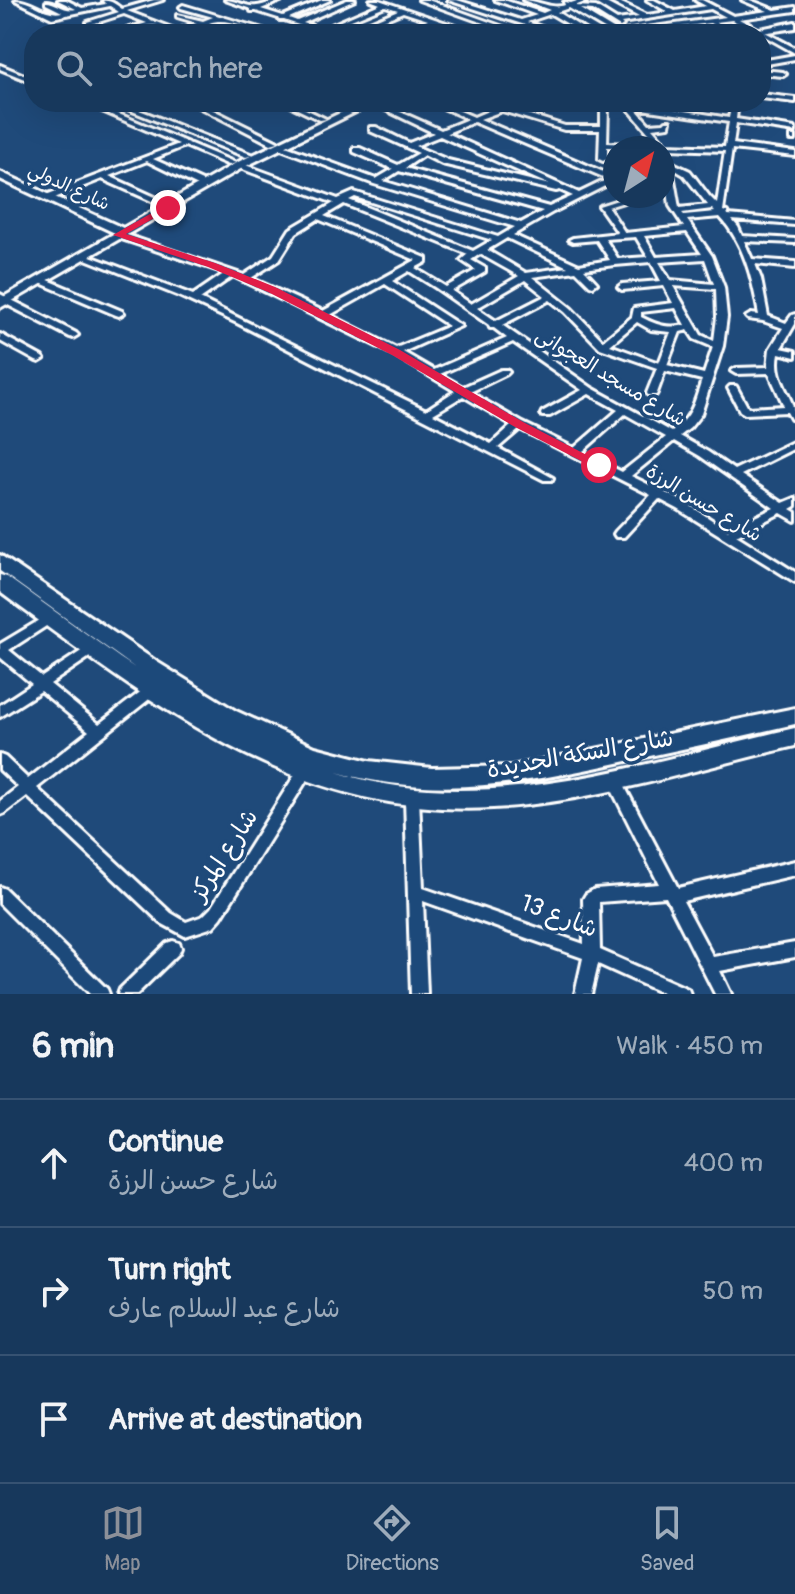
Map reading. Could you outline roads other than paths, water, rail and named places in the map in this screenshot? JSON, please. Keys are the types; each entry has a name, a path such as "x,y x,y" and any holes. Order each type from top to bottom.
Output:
{"main road":[{"name":"شارع السكة الجديدة","path":"0,562 242,745 303,774 374,793 464,800 513,796 612,778 795,737"},
{"name":"شارع السكة الجديدة","path":"0,582 93,649 160,684 308,754 367,770 425,778 477,778 528,773 795,716"}],"street":[{"path":"18,0 52,16 113,4"},
{"path":"61,0 80,9"},
{"path":"105,0 123,12 154,23"},
{"path":"89,23 160,0"},
{"path":"228,0 296,24 352,0"},
{"path":"253,10 280,0"},
{"path":"280,19 329,0 344,4"},
{"path":"373,0 445,24"},
{"path":"422,0 491,24"},
{"path":"451,0 528,24"},
{"path":"498,0 541,14"},
{"path":"526,0 553,10 574,24"},
{"path":"560,0 601,24"},
{"path":"517,24 586,0"},
{"path":"610,0 667,24"},
{"path":"650,0 692,23"},
{"path":"698,0 744,24"},
{"path":"745,0 774,12"},
{"path":"48,3 66,12"},
{"path":"338,24 385,4"},
{"path":"571,6 594,8 619,24"},
{"path":"183,7 241,24"},
{"path":"616,22 712,7"},
{"path":"686,24 795,9"},
{"path":"369,24 403,10"},
{"path":"691,10 716,24"},
{"path":"179,16 206,24"},
{"path":"202,23 218,17"},
{"path":"422,24 433,20"},
{"path":"224,24 230,21"},
{"path":"771,31 795,26"},
{"path":"771,39 795,51"},
{"path":"771,61 795,57"},
{"path":"0,67 24,77"},
{"path":"771,73 783,74"},
{"path":"771,97 795,100"},
{"path":"108,112 236,164 477,252 525,276 551,296 603,346 662,367 707,378"},
{"path":"139,112 249,155"},
{"path":"212,112 275,144 377,182 522,226"},
{"path":"308,112 322,119"},
{"path":"123,232 199,183 337,112"},
{"path":"2,300 123,232 249,155 348,112"},
{"path":"394,112 575,193"},
{"path":"457,112 603,173"},
{"path":"408,146 490,112"},
{"path":"513,112 564,128 571,112 603,128"},
{"path":"603,136 604,112"},
{"path":"635,112 656,136"},
{"path":"681,112 733,120 795,135"},
{"path":"721,211 734,112"},
{"path":"648,126 667,125 668,122"},
{"path":"373,129 445,162 575,193"},
{"path":"49,197 184,144"},
{"path":"675,147 795,154"},
{"path":"357,150 400,169 550,210"},
{"path":"377,182 423,153"},
{"path":"148,159 199,183"},
{"path":"588,167 603,159"},
{"path":"675,167 687,173 740,238 751,261 764,318"},
{"name":"شارع الدولي","path":"0,175 123,232"},
{"path":"104,177 163,204"},
{"path":"446,291 482,270 465,260 575,193 603,182"},
{"path":"245,278 276,258 289,234 340,201 357,194 503,238 578,268 593,283"},
{"path":"623,477 696,414 718,346 722,317 720,287 708,256 679,214 675,197"},
{"path":"411,227 444,203"},
{"path":"604,208 623,235"},
{"path":"679,214 721,211 795,223"},
{"path":"317,216 423,260 323,315"},
{"path":"573,240 690,229"},
{"name":"شارع حسن الرزة","path":"123,232 232,272 396,352 519,425 658,494 795,578"},
{"path":"639,234 691,326 701,340 718,346"},
{"path":"599,237 615,262"},
{"path":"740,238 795,241"},
{"path":"82,256 194,299 427,414 548,478"},
{"path":"470,308 525,276 615,262 708,256"},
{"path":"751,261 795,265"},
{"name":"شارع مسجد العجوانى","path":"409,268 589,390 674,436 795,517"},
{"path":"194,299 232,272"},
{"path":"41,280 119,313"},
{"path":"385,280 456,326 396,352"},
{"path":"622,287 668,283 720,287"},
{"path":"493,326 551,296"},
{"path":"2,300 73,335"},
{"path":"680,305 634,312 636,318 654,328 676,330 691,326"},
{"path":"751,317 764,318 788,327"},
{"path":"793,413 775,383 772,370 775,349 795,317"},
{"path":"603,346 636,318"},
{"path":"652,393 676,330"},
{"path":"0,337 39,359"},
{"path":"433,374 512,339"},
{"path":"775,349 795,354"},
{"path":"736,371 772,370"},
{"path":"427,414 463,391 504,372"},
{"path":"733,388 745,411 793,413"},
{"path":"546,414 589,390"},
{"path":"575,453 624,410"},
{"path":"491,449 519,425"},
{"path":"734,474 795,444"},
{"path":"620,534 658,494"},
{"path":"726,535 795,502"},
{"path":"50,618 0,650 98,731"},
{"path":"0,712 93,649"},
{"path":"0,809 160,684"},
{"path":"0,761 26,789"},
{"name":"شارع المركز","path":"26,789 166,918 185,929 208,922 303,774"},
{"path":"612,778 723,994"},
{"path":"412,798 419,994"},
{"path":"583,994 592,954 591,899 595,896 673,893 795,868"},
{"name":"شارع 13","path":"416,892 592,954 682,994"},
{"path":"0,894 101,994"},
{"path":"126,994 173,948"},
{"path":"710,965 795,950"}]}
